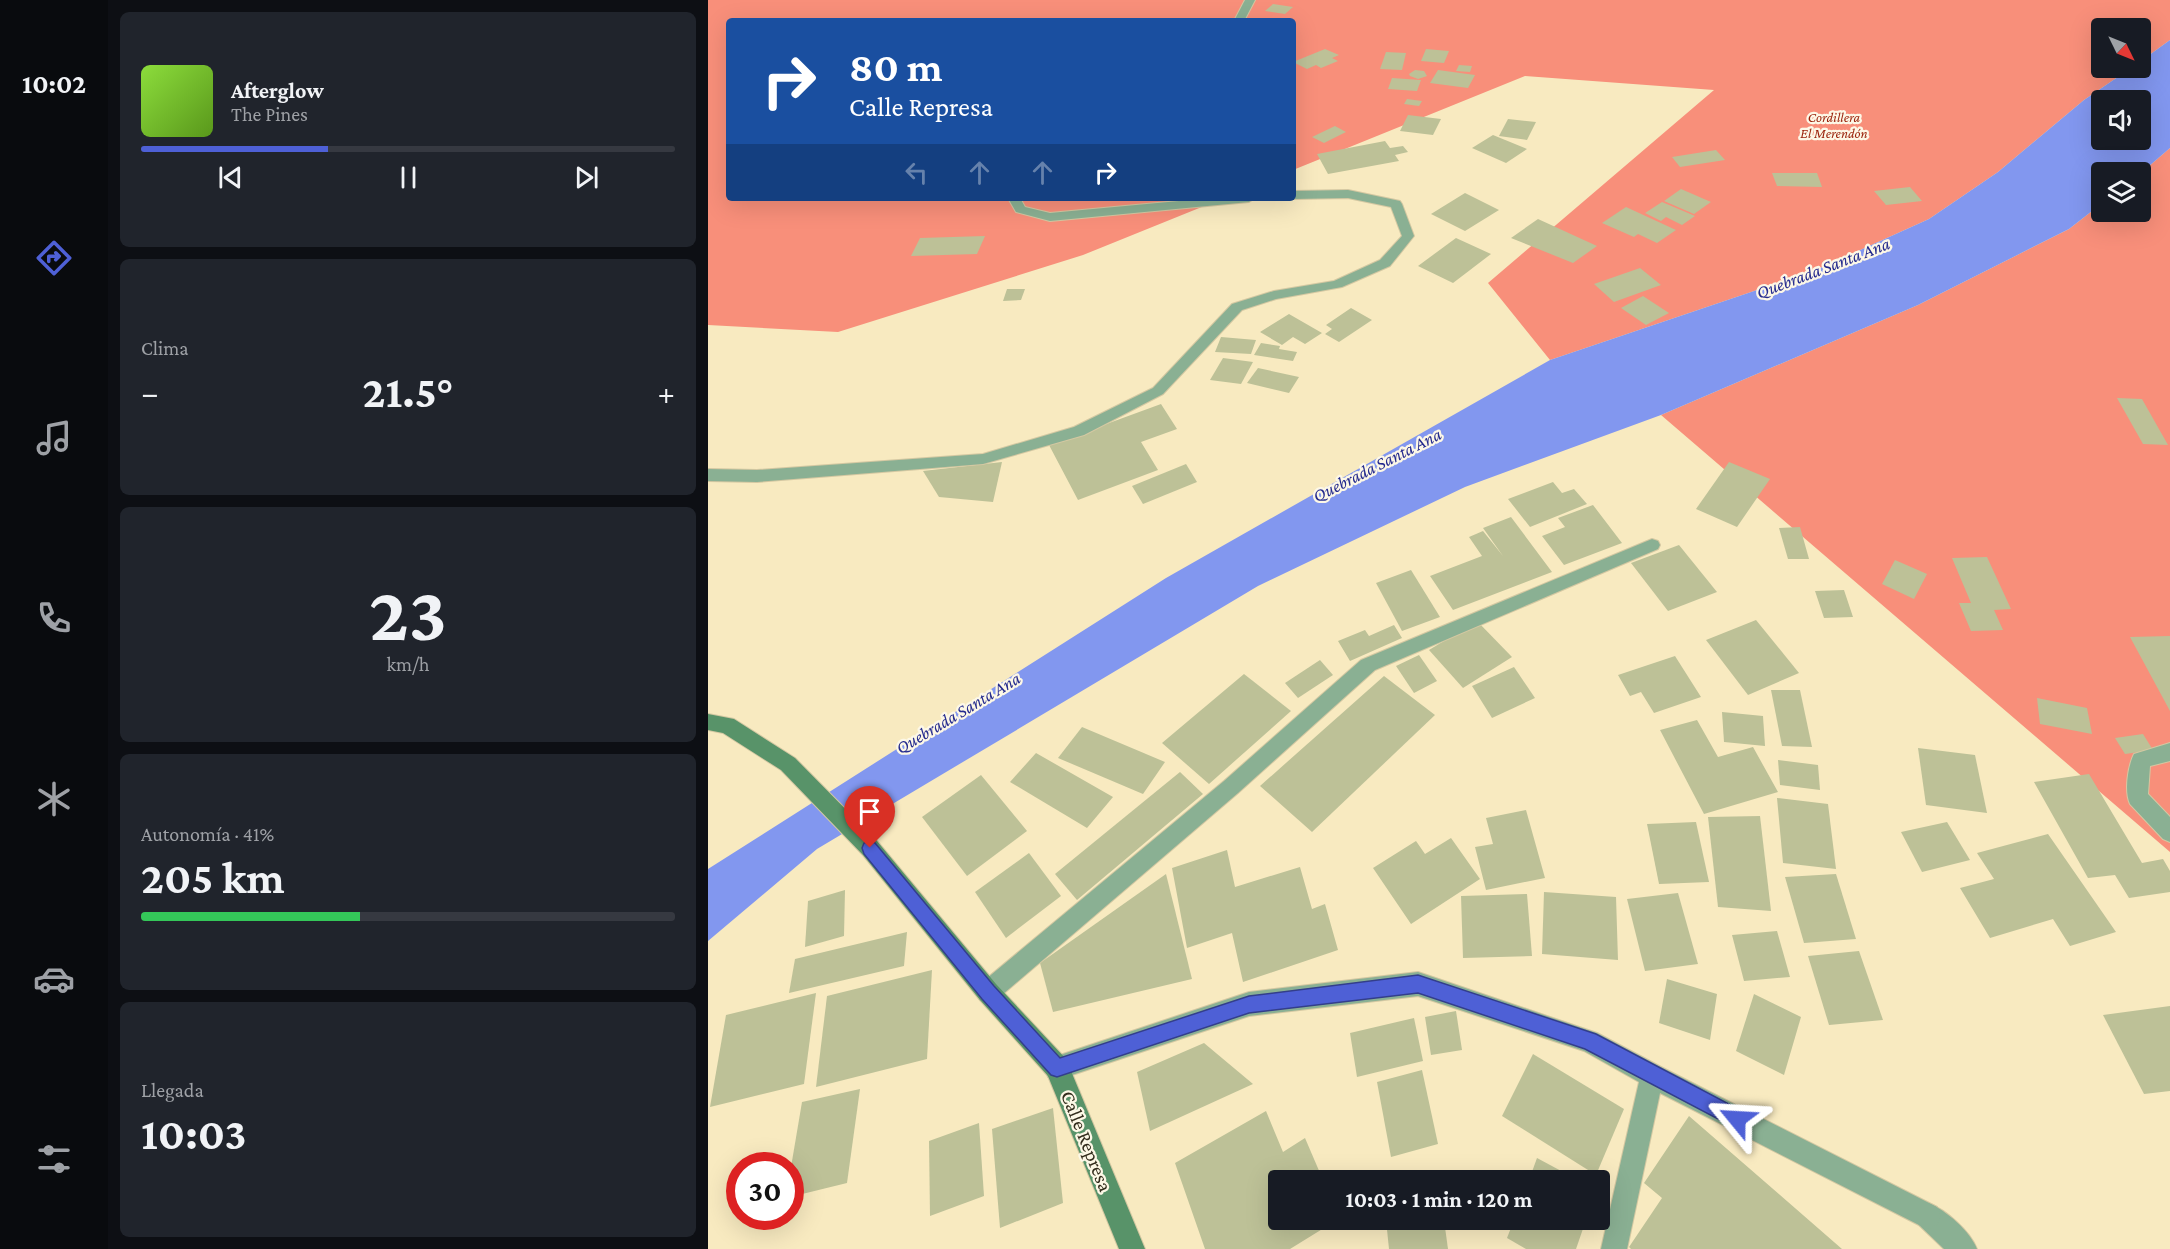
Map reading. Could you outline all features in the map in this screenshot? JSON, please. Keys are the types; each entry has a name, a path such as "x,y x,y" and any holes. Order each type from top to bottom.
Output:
{"street":[{"path":"1241,18 1250,0"},
{"path":"708,475 757,476 983,459 1079,431 1158,391 1237,307 1274,295 1337,284 1385,263 1408,236 1396,204 1348,194 1296,195"},
{"path":"1016,201 1020,209 1050,217 1218,201"},
{"path":"988,992 1231,787 1368,665 1652,545"},
{"name":"Calle Represa","path":"708,722 727,725 788,764 870,848 988,992 1057,1068 1132,1249"},
{"path":"2170,752 2141,760 2137,796 2170,832"},
{"path":"1057,1068 1249,1004 1418,984 1589,1041 1652,1076 1928,1216 1964,1249"},
{"path":"1614,1249 1652,1076"}],"green space":[{"name":"Cordillera El Merendón","path":"708,0 2170,0 2170,40 2151,54 2151,18 2091,18 2091,78 2116,78 2099,90 2091,90 2091,95 1998,172 1929,219 1816,270 1550,360 1488,283 1714,90 1525,76 1296,169 1296,18 726,18 726,201 1217,201 1083,255 838,332 708,325"},
{"path":"2170,148 2170,852 1661,415 1918,305 2069,229 2091,212 2091,222 2151,222 2151,164"}],"water":[{"name":"Quebrada Santa Ana","path":"2170,40 2170,148 2151,164 2151,162 2091,162 2091,212 2069,229 1918,305 1661,415 1465,487 1258,586 817,849 708,941 708,869 1166,578 1550,360 1816,270 1929,219 1998,172 2091,95 2091,150 2151,150 2151,90 2099,90 2116,78 2151,78 2151,54"}],"building":[{"path":"1273,4 1293,7 1285,14 1265,11"},
{"path":"1325,49 1339,55 1332,58 1338,61 1321,68 1316,65 1307,69 1296,64 1296,61"},
{"path":"1426,49 1449,51 1444,63 1421,61"},
{"path":"1386,52 1406,53 1402,70 1380,69"},
{"path":"1459,65 1472,66 1470,72 1456,71"},
{"path":"1415,70 1424,71 1427,76 1418,79 1410,76 1409,74"},
{"path":"1438,70 1475,75 1468,88 1430,83"},
{"path":"1392,78 1421,80 1417,91 1388,89"},
{"path":"1407,99 1422,101 1419,106 1404,104"},
{"path":"1408,115 1441,119 1433,135 1400,131"},
{"path":"1508,119 1536,122 1527,140 1499,136"},
{"path":"1335,126 1346,132 1324,143 1312,137"},
{"path":"1493,135 1527,149 1506,163 1472,148"},
{"path":"1385,141 1390,148 1403,146 1408,152 1395,155 1399,161 1328,174 1317,154"},
{"path":"1716,150 1725,160 1680,167 1672,157"},
{"path":"1772,173 1817,173 1822,187 1777,186"},
{"path":"1910,187 1922,201 1886,205 1874,191"},
{"path":"1681,189 1711,202 1694,214 1664,201"},
{"path":"1465,193 1499,210 1465,231 1431,214"},
{"path":"1662,202 1695,216 1682,225 1666,217 1661,221 1645,213"},
{"path":"1626,207 1676,230 1657,243 1638,234 1634,237 1602,223"},
{"path":"1538,219 1597,246 1573,263 1511,238"},
{"path":"985,236 977,254 911,256 920,238"},
{"path":"1456,238 1491,254 1453,283 1418,266"},
{"path":"1640,268 1661,285 1614,302 1594,284"},
{"path":"1007,289 1025,289 1021,300 1003,301"},
{"path":"1643,296 1669,313 1646,325 1621,308"},
{"path":"1351,308 1372,320 1339,342 1325,334 1332,329 1326,325"},
{"path":"1289,314 1322,333 1305,344 1293,337 1282,345 1260,332"},
{"path":"1221,337 1256,340 1251,354 1215,352"},
{"path":"1261,343 1297,352 1293,361 1254,355"},
{"path":"1223,358 1253,362 1241,384 1210,380"},
{"path":"1258,368 1299,377 1289,393 1247,383"},
{"path":"2117,398 2142,399 2168,445 2143,444"},
{"path":"1161,404 1177,429 1141,442 1158,470 1078,500 1049,445"},
{"path":"1002,462 993,502 939,497 923,471"},
{"path":"1729,462 1770,479 1737,527 1696,509"},
{"path":"1186,464 1197,482 1143,504 1132,486"},
{"path":"1553,482 1562,493 1574,489 1587,504 1530,527 1508,499"},
{"path":"1593,505 1622,543 1564,565 1542,536 1565,527 1558,518"},
{"path":"1511,517 1552,572 1453,610 1430,576 1482,556 1469,537 1483,531 1503,556 1483,528"},
{"path":"1800,527 1809,559 1788,559 1779,528"},
{"path":"1679,545 1717,592 1668,611 1631,563"},
{"path":"1987,557 2011,609 1994,610 2003,630 1971,631 1959,603 1971,603 1952,558"},
{"path":"1895,560 1927,574 1914,599 1882,584"},
{"path":"1411,570 1440,617 1402,631 1376,583"},
{"path":"1844,590 1853,617 1824,618 1815,591"},
{"path":"1756,620 1799,673 1748,695 1706,640"},
{"path":"1477,621 1512,657 1463,688 1429,650"},
{"path":"1394,625 1402,638 1350,661 1338,641 1365,630 1369,636"},
{"path":"2170,636 2170,711 2130,637"},
{"path":"1419,655 1437,681 1414,693 1396,666"},
{"path":"1675,656 1701,697 1654,713 1641,692 1630,696 1618,675"},
{"path":"1320,660 1333,675 1298,698 1285,683"},
{"path":"1514,667 1535,698 1492,718 1472,686"},
{"path":"1244,674 1291,711 1209,784 1162,743"},
{"path":"1384,676 1435,715 1312,832 1260,786"},
{"path":"1771,690 1800,690 1812,747 1782,746"},
{"path":"2037,698 2087,708 2092,734 2040,724"},
{"path":"1722,712 1763,716 1765,746 1724,742"},
{"path":"1697,720 1718,757 1753,747 1778,792 1704,814 1660,730"},
{"path":"1082,727 1165,762 1143,794 1058,758"},
{"path":"2143,734 2153,750 2125,754 2115,738"},
{"path":"1918,748 1975,755 1987,813 1926,805"},
{"path":"1036,753 1113,797 1087,828 1010,782"},
{"path":"1778,760 1818,765 1820,790 1780,785"},
{"path":"1180,772 1203,794 1077,900 1055,874"},
{"path":"2089,774 2142,863 2163,859 2170,871 2170,892 2129,898 2115,875 2088,878 2034,782"},
{"path":"981,775 1027,831 967,876 922,817"},
{"path":"1777,798 1828,804 1836,869 1783,863"},
{"path":"1526,810 1545,878 1486,890 1475,847 1493,844 1486,818"},
{"path":"1760,816 1771,911 1718,907 1708,817"},
{"path":"1696,822 1709,882 1659,884 1647,824"},
{"path":"1947,822 1970,860 1922,872 1901,832"},
{"path":"2048,834 2116,932 2070,946 2053,919 1990,938 1960,888 1994,879 1977,853"},
{"path":"1451,838 1480,879 1411,924 1373,868 1416,841 1425,854"},
{"path":"1227,850 1235,887 1300,867 1312,909 1325,904 1338,950 1243,982 1232,933 1187,948 1172,868"},
{"path":"1029,853 1061,896 1006,938 975,892"},
{"path":"1166,874 1192,979 1053,1012 1040,963"},
{"path":"1836,874 1856,939 1804,943 1785,877"},
{"path":"845,890 844,936 805,947 808,901"},
{"path":"1544,892 1616,897 1618,960 1542,954"},
{"path":"1678,893 1698,964 1645,971 1627,899"},
{"path":"1527,894 1532,956 1463,958 1461,896"},
{"path":"1777,931 1790,977 1744,981 1732,935"},
{"path":"907,932 904,966 789,993 795,959"},
{"path":"1859,951 1883,1020 1829,1025 1808,956"},
{"path":"932,970 927,1059 816,1087 827,996"},
{"path":"1667,979 1717,994 1710,1040 1659,1023"},
{"path":"816,993 804,1084 710,1107 726,1015"},
{"path":"1754,994 1801,1017 1784,1075 1736,1051"},
{"path":"2170,1006 2170,1091 2144,1094 2103,1015"},
{"path":"1456,1011 1462,1050 1431,1055 1425,1017"},
{"path":"1414,1018 1423,1061 1357,1077 1350,1033"},
{"path":"1204,1043 1253,1084 1150,1131 1137,1072"},
{"path":"1533,1054 1624,1109 1598,1170 1588,1170 1502,1116"},
{"path":"1422,1070 1438,1144 1391,1157 1377,1082"},
{"path":"860,1089 847,1183 804,1194 804,1152 794,1152 802,1102"},
{"path":"1053,1108 1063,1203 1000,1228 992,1129"},
{"path":"1266,1111 1283,1152 1305,1138 1319,1170 1268,1170 1268,1230 1321,1230 1290,1249 1205,1249 1175,1163"},
{"path":"1689,1116 1842,1249 1631,1249 1629,1247 1662,1198 1644,1183"},
{"path":"979,1123 984,1196 930,1216 929,1141"},
{"path":"1537,1158 1559,1170 1533,1170"},
{"path":"1387,1230 1445,1230 1448,1249 1389,1249"},
{"path":"1510,1230 1583,1230 1576,1249 1526,1249 1507,1238"}],"route":[{"path":"870,848 988,992 1057,1068 1249,1004 1418,984 1589,1041 1737,1119"}]}
